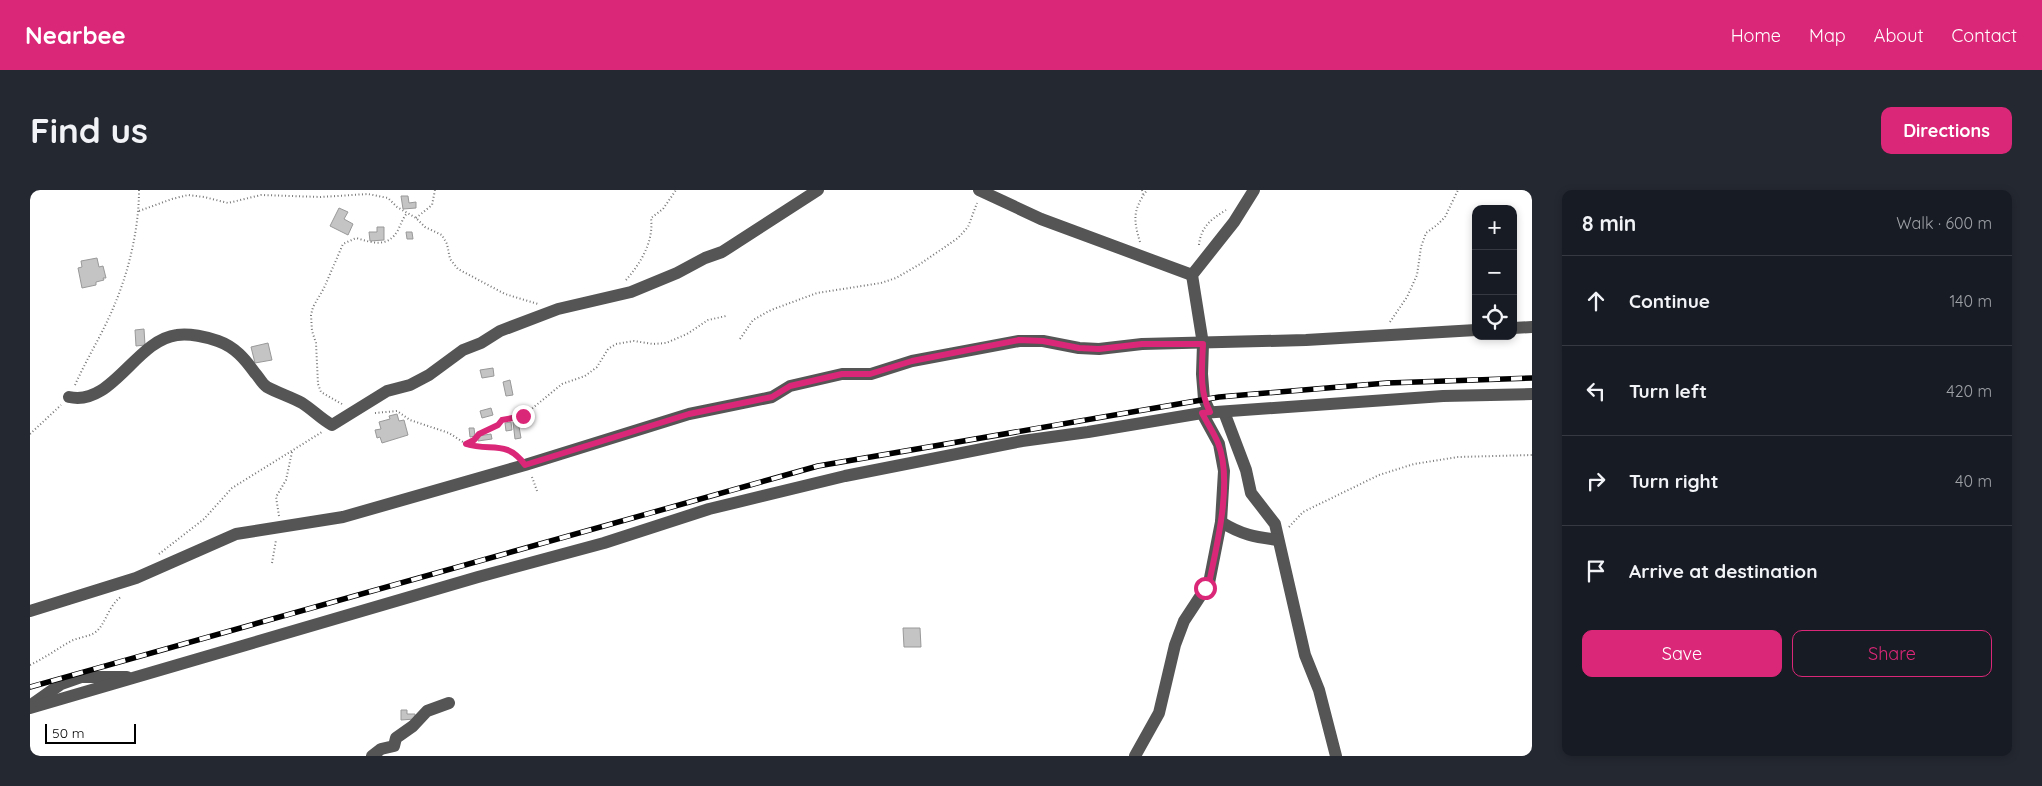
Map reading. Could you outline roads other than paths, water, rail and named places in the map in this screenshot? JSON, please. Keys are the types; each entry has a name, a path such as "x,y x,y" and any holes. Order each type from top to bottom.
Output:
{"street":[{"path":"69,397 78,399 94,396 150,348 166,338 187,335 218,341 236,350 267,386 303,404 321,419 332,425 387,391 410,385 422,379 463,350 481,343 500,331 558,309 631,292 704,258 722,252 775,220 818,190"},
{"path":"1135,756 1159,713 1175,645 1184,621 1209,583 1221,522 1224,471 1219,444 1206,412 1204,400 1202,374 1203,344 1192,274 1234,222 1254,190"},
{"path":"981,191 1041,219 1192,274"},
{"path":"1517,328 1532,327"},
{"path":"30,611 136,578 236,534 343,517 525,465 689,414 772,397 790,386 842,374 870,374 912,361 1019,340 1043,341 1079,348 1099,349 1142,344 1306,340 1472,330"},
{"path":"30,707 140,677 478,577 604,543 709,508 845,476 1022,441 1206,412 1443,396 1532,394"},
{"path":"1224,412 1246,470 1251,493 1273,520 1305,654 1318,690 1336,756"},
{"path":"1221,522 1251,537 1278,540"},
{"path":"372,756 382,749 394,746 396,738 427,711 449,702"}],"railway":[{"path":"30,687 818,466 1219,397 1387,383 1532,378"}]}
